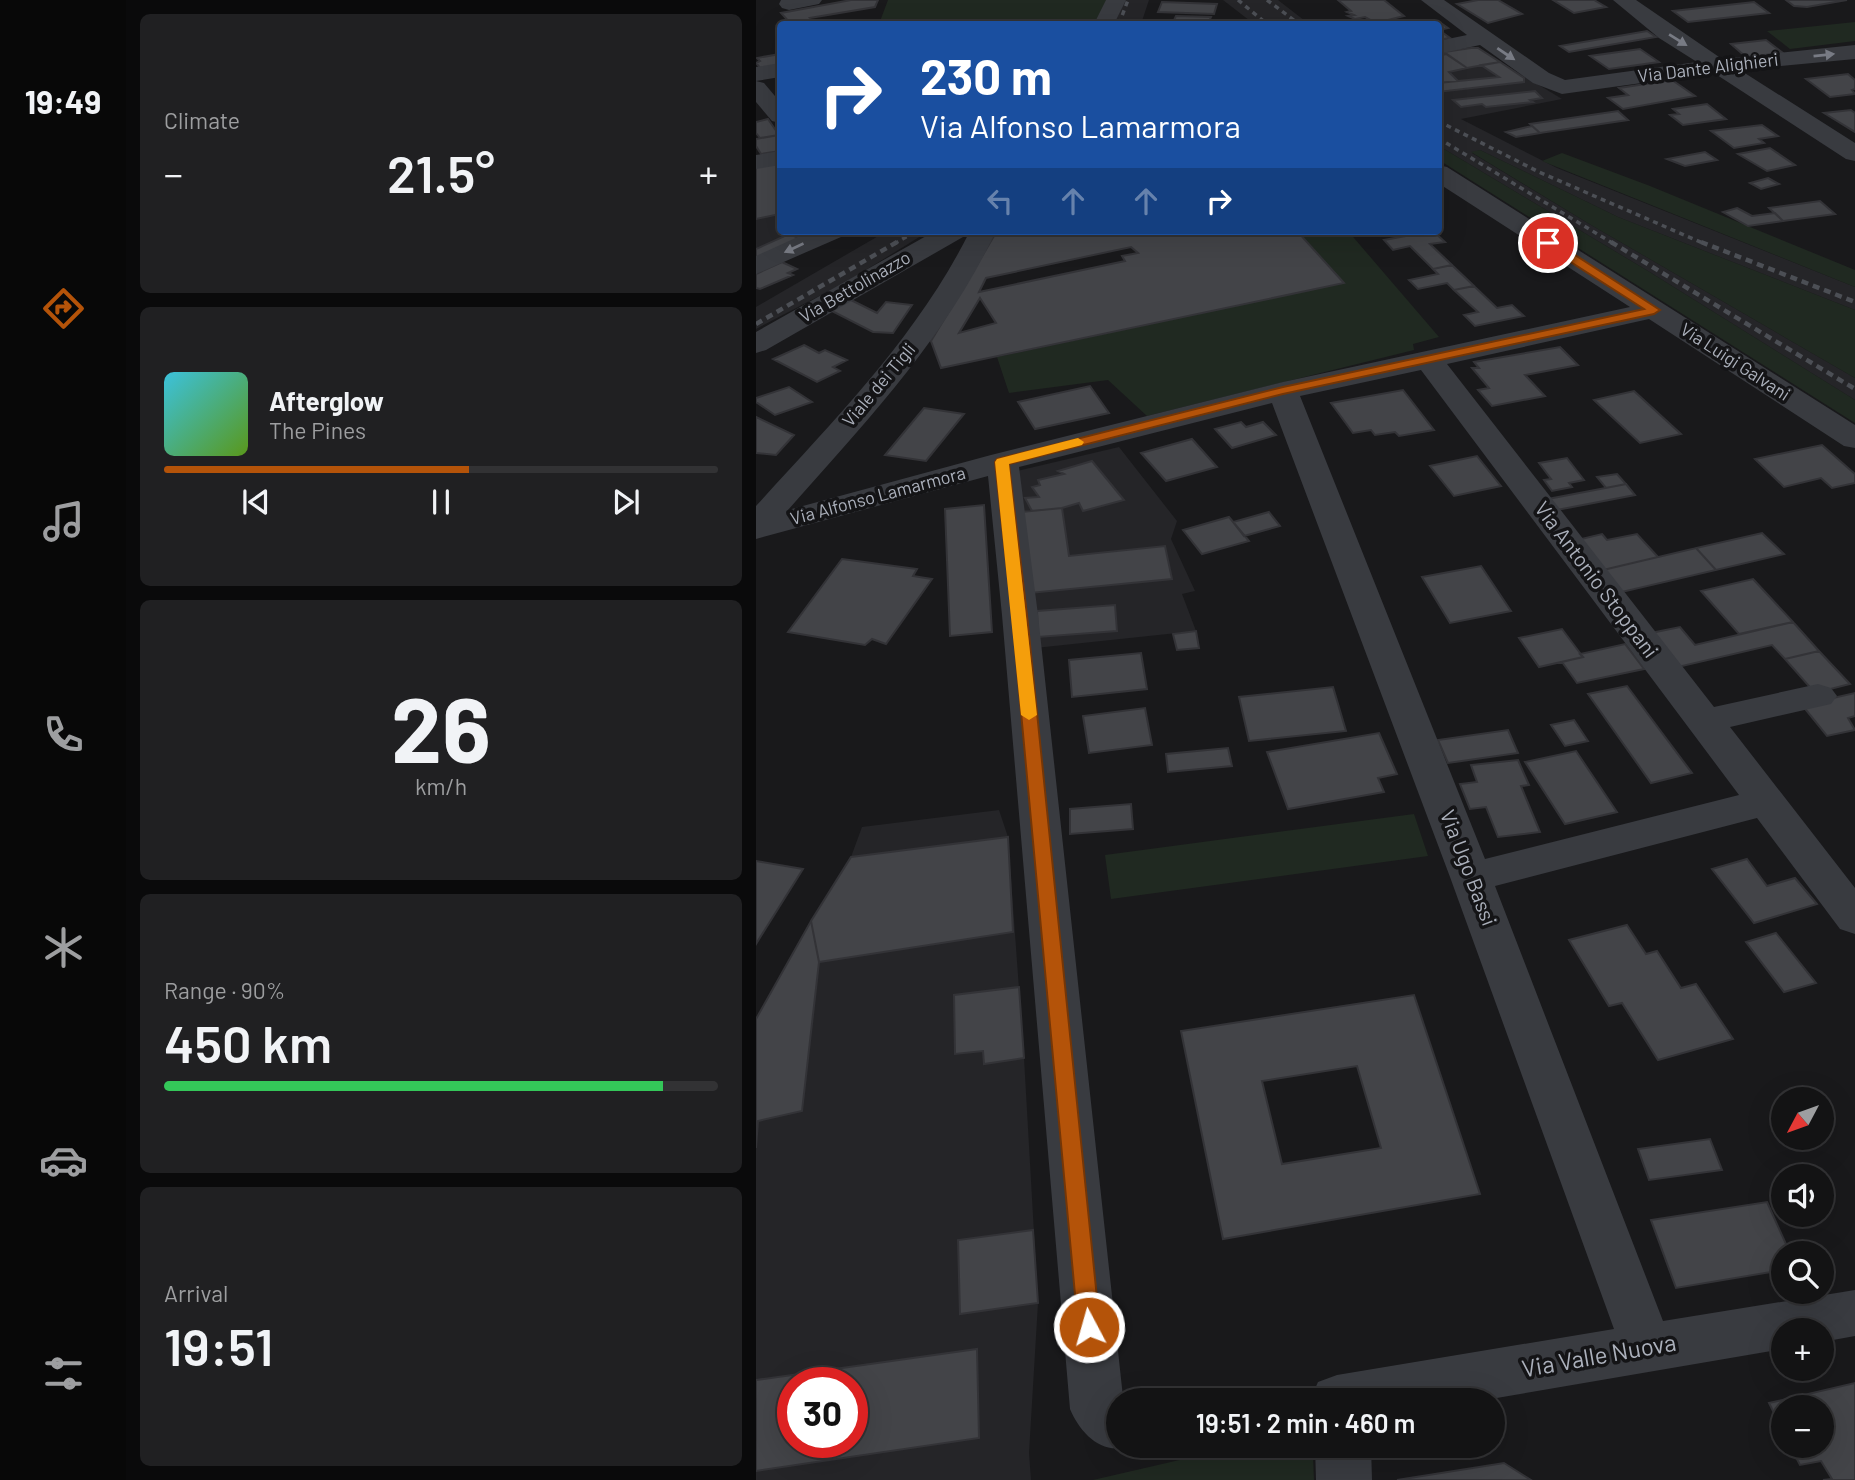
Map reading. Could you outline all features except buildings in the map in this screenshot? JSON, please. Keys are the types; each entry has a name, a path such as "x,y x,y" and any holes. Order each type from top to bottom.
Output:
{"street":[{"path":"789,4 813,0"},
{"path":"1106,21 1116,0"},
{"path":"1431,0 1482,38"},
{"path":"1623,0 1667,33 1855,154"},
{"path":"1442,47 1482,38"},
{"name":"Via Dante Alighieri","path":"1482,38 1541,78 1562,87 1719,66 1855,52"},
{"path":"756,74 777,70"},
{"path":"756,88 777,112"},
{"path":"756,162 777,158"},
{"name":"Via Luigi Galvani","path":"1442,175 1855,439"},
{"path":"756,266 823,235"},
{"name":"Via Bettolinazzo","path":"756,344 947,235"},
{"name":"Viale dei Tigli","path":"756,527 901,361 939,310 981,235"},
{"name":"Via Alfonso Lamarmora","path":"756,527 1283,391 1654,310"},
{"name":"Via Antonio Stoppani","path":"1427,358 1855,918"},
{"name":"Via Ugo Bassi","path":"1283,391 1471,877 1647,1348"},
{"path":"1002,462 1106,1398"},
{"path":"1704,721 1818,696"},
{"path":"1471,877 1765,802"},
{"name":"Via Valle Nuova","path":"1412,1388 1855,1313"},
{"path":"1343,1458 1344,1480"}],"shaded area":[{"path":"888,0 1111,0 1100,21 880,21"},
{"path":"1118,0 1149,0 1142,21 1114,21"},
{"path":"1223,0 1278,0 1305,21 1250,21"},
{"path":"1855,22 1855,41 1790,49 1767,31"},
{"path":"1478,48 1562,99 1461,119 1557,168 1855,287 1855,310 1618,217 1480,150 1472,153 1855,378 1855,400 1648,271 1442,148 1442,53"},
{"path":"1442,148 1648,271 1855,400 1855,423 1442,162"},
{"path":"1480,150 1618,217 1855,310 1855,378 1471,152"},
{"path":"1562,153 1855,270 1855,287 1542,161"},
{"path":"777,164 777,235 816,235 756,263 756,167"},
{"path":"880,235 923,235 848,281 756,329 756,307"},
{"path":"1301,235 1351,235 1439,337 1413,344 1414,350 1147,416 1108,380 1009,393 997,357 1344,283"},
{"path":"1119,447 1177,521 1171,539 1195,591 1182,594 1196,631 1035,648 1017,471"},
{"path":"999,810 1008,837 1038,1303 1029,1453 1031,1480 756,1480 756,1019 851,857 862,827"},
{"path":"1414,814 1428,856 1111,899 1105,855"},
{"path":"1188,1458 1313,1458 1314,1480 1093,1480"}],"railway":[{"path":"1120,21 1128,0"},
{"path":"1238,0 1263,21"},
{"path":"1267,0 1295,21"},
{"path":"1442,123 1539,172 1705,244"},
{"path":"1442,140 1614,244"},
{"path":"894,244 909,235"},
{"path":"756,324 897,242"},
{"path":"1611,242 1855,389"},
{"path":"1701,242 1855,302"}],"slow traffic":[{"path":"1029,715 1002,462 1078,442"}],"route":[{"path":"1089,1327 1020,615 1002,462 1283,391 1654,310 1548,243"}]}
